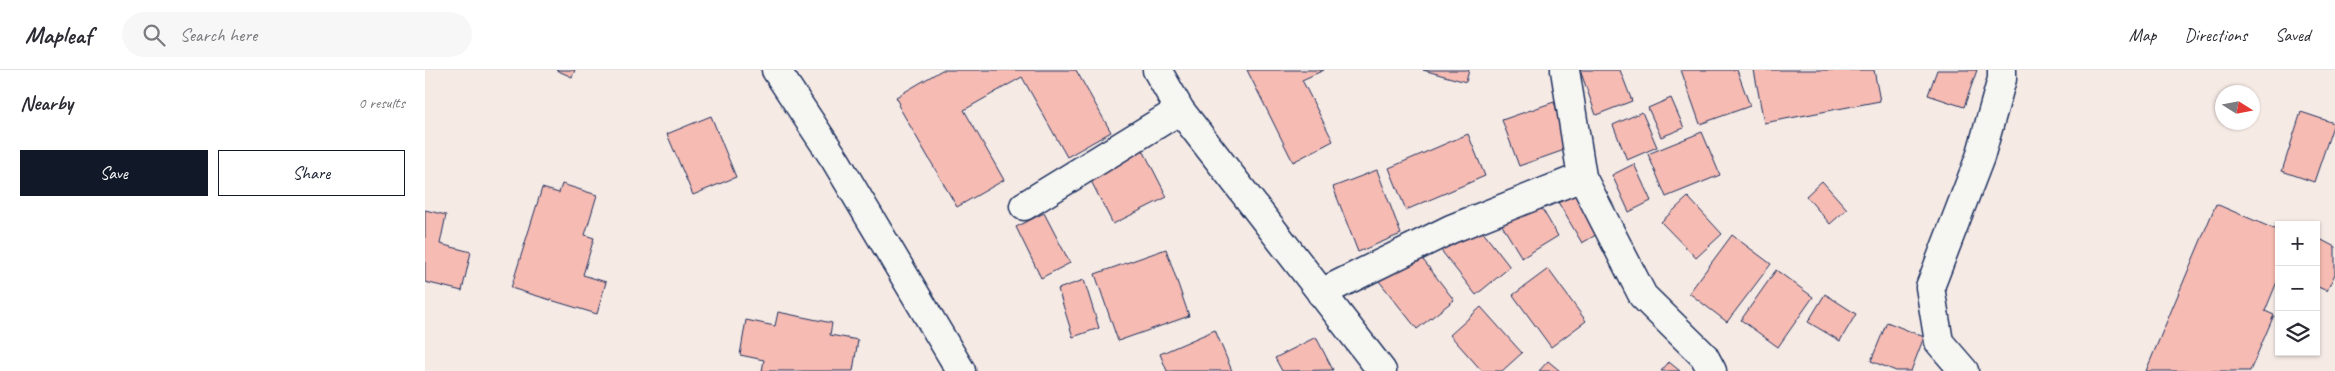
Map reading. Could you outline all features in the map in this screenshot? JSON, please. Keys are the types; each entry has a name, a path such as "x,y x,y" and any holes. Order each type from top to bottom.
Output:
{"street":[{"path":"776,70 836,160 961,371"},
{"path":"1157,70 1180,110 1382,371"},
{"path":"1565,70 1582,177 1643,296 1704,356 1712,371"},
{"path":"1964,371 1939,342 1930,287 1980,157 2002,80 2002,70"},
{"path":"1023,206 1180,110"},
{"path":"1321,293 1451,229 1582,177"}],"building":[{"path":"556,70 575,70 572,77"},
{"path":"942,70 1076,70 1111,132 1067,157 1022,77 964,110 1004,180 957,207 898,105 900,104 896,97"},
{"path":"1247,70 1324,70 1302,80 1333,141 1293,162"},
{"path":"1423,70 1469,70 1466,82"},
{"path":"1580,70 1620,70 1632,101 1596,115"},
{"path":"1681,70 1737,70 1750,106 1700,124"},
{"path":"1754,70 1874,70 1880,101 1764,123"},
{"path":"1937,70 1977,70 1964,107 1928,95"},
{"path":"1671,98 1684,128 1661,137 1648,108"},
{"path":"1554,102 1570,148 1519,166 1502,120"},
{"path":"1642,112 1657,147 1627,160 1613,125"},
{"path":"2301,112 2334,123 2314,182 2282,171"},
{"path":"711,116 736,177 693,195 667,134"},
{"path":"1702,132 1720,175 1666,197 1648,154"},
{"path":"1468,134 1485,176 1406,210 1389,168"},
{"path":"1143,150 1167,197 1113,224 1089,177"},
{"path":"1634,164 1651,201 1629,212 1612,175"},
{"path":"1377,170 1401,234 1358,252 1333,187"},
{"path":"1822,181 1847,209 1830,224 1806,196"},
{"path":"562,184 597,195 585,235 594,238 583,275 606,282 597,314 511,288 542,188 559,193"},
{"path":"1576,191 1601,232 1582,243 1558,202"},
{"path":"1688,197 1722,234 1696,258 1661,222"},
{"path":"1537,200 1558,236 1522,258 1500,222"},
{"path":"2216,204 2275,229 2275,287 2265,311 2274,315 2250,371 2146,371"},
{"path":"425,210 446,215 440,244 471,252 462,291 425,282"},
{"path":"1044,213 1070,263 1041,278 1016,227"},
{"path":"1475,222 1510,267 1476,295 1440,249"},
{"path":"1732,235 1771,264 1727,322 1689,293"},
{"path":"2320,239 2335,247 2335,274 2327,291 2320,288"},
{"path":"1166,249 1189,316 1118,341 1095,274"},
{"path":"1417,252 1454,300 1417,329 1379,281"},
{"path":"1548,269 1586,321 1551,347 1513,295"},
{"path":"1776,270 1813,297 1778,347 1741,320"},
{"path":"1084,280 1099,328 1073,337 1058,289"},
{"path":"1825,294 1856,314 1840,341 1808,322"},
{"path":"1481,307 1522,353 1502,371 1482,371 1450,335"},
{"path":"778,312 832,323 830,335 858,340 853,371 762,371 764,360 740,355 746,320 775,326"},
{"path":"1887,322 1924,337 1911,371 1896,371 1871,361"},
{"path":"1215,330 1232,371 1167,371 1160,354"},
{"path":"1316,337 1333,370 1282,371 1275,358"},
{"path":"1548,361 1560,371 1539,371"},
{"path":"1669,362 1680,371 1661,371"}]}
